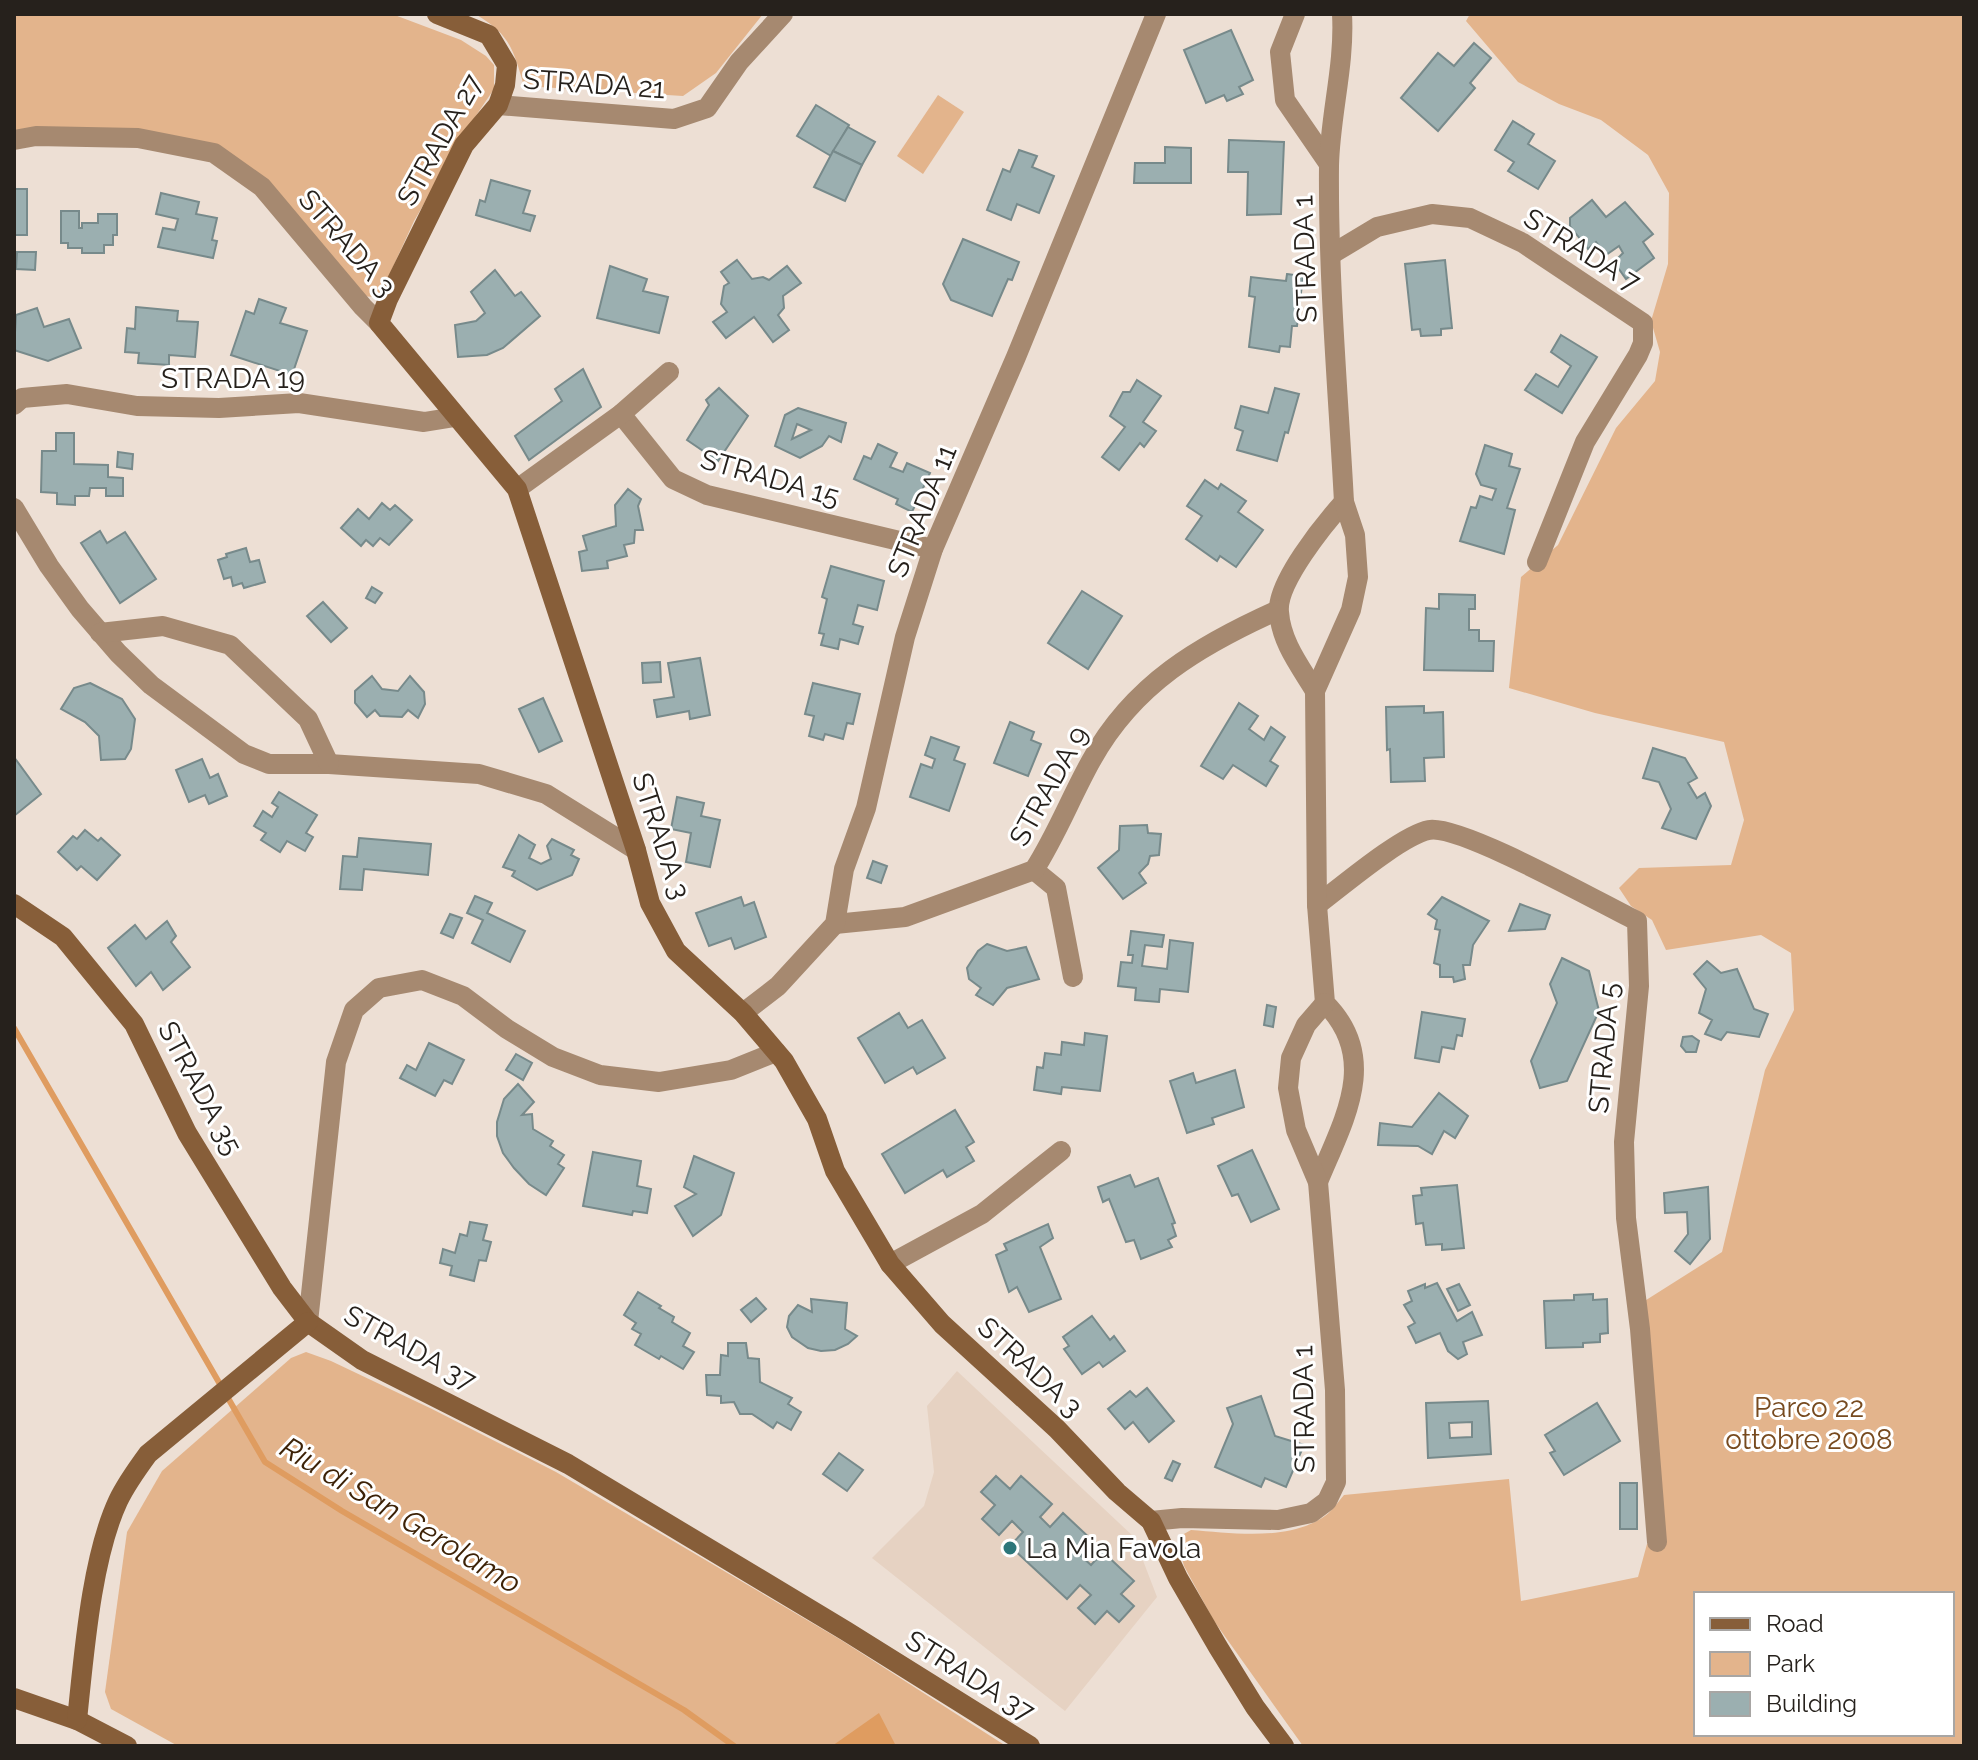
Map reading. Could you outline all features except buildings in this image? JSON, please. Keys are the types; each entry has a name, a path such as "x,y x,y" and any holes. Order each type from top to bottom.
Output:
{"street":[{"name":"STRADA 27","path":"379,323 464,145 498,105 505,85 507,65 489,35 437,14"},
{"name":"STRADA 21","path":"498,105 674,119 707,108 739,62 783,14"},
{"name":"STRADA 11","path":"835,924 844,869 866,808 905,637 933,549 1016,357 1156,14"},
{"path":"1295,14 1280,52 1285,100 1329,164"},
{"name":"STRADA 1","path":"1318,1182 1347,1113 1354,1084 1352,1042 1340,1018 1325,1003 1317,905 1315,691 1351,610 1358,577 1355,535 1344,502 1329,164 1343,39 1342,14"},
{"name":"STRADA 3","path":"14,140 36,136 138,138 214,153 262,187 517,489 636,850 650,903 676,951 743,1013 776,1052 817,1119 835,1171 890,1264 942,1324 1057,1429 1117,1492 1151,1521 1178,1578 1218,1647 1255,1707 1284,1746"},
{"name":"STRADA 7","path":"1332,254 1377,227 1432,214 1470,218 1523,243 1643,323 1643,343 1638,355 1585,442 1537,562"},
{"path":"517,489 621,414 669,372"},
{"name":"STRADA 19","path":"14,405 22,398 67,394 137,406 219,408 299,403 424,422 455,417"},
{"name":"STRADA 15","path":"621,414 673,479 707,495 933,549"},
{"path":"1315,691 1287,645 1278,610 1290,576 1318,530 1344,502"},
{"path":"14,508 49,566 100,633 151,685 244,754 269,764 329,764 479,774 546,794 636,850"},
{"name":"STRADA 9","path":"835,924 905,917 1034,870 1091,759 1120,717 1145,689 1184,660 1278,610"},
{"path":"100,633 163,626 230,645 308,719 329,764"},
{"name":"STRADA 5","path":"1317,905 1395,846 1430,830 1454,833 1587,894 1637,921 1639,986 1624,1142 1626,1218 1640,1329 1657,1542"},
{"path":"1034,870 1056,888 1073,977"},
{"name":"STRADA 35","path":"14,904 63,937 134,1024 187,1133 282,1288 308,1322"},
{"path":"743,1013 778,986 835,924"},
{"name":"STRADA 37","path":"776,1052 731,1070 659,1082 600,1075 553,1057 507,1029 463,996 422,980 379,988 354,1010 336,1062 308,1322 362,1360 568,1464 1030,1746"},
{"name":"STRADA 1","path":"1151,1521 1182,1518 1278,1520 1311,1513 1327,1501 1336,1482 1335,1390 1318,1182 1296,1130 1288,1088 1291,1058 1306,1025 1325,1003"},
{"path":"890,1264 982,1214 1061,1151"},
{"path":"77,1720 97,1577 107,1531 130,1479 148,1454 308,1322"},
{"path":"14,1698 77,1720 127,1746"}],"shaded area":[{"name":"La Mia Favola","path":"957,1371 1134,1537 1157,1597 1065,1711 872,1558 924,1506 934,1472 927,1406"},
{"path":"879,1713 896,1746 832,1746"}],"green space":[{"path":"14,14 392,14 461,40 486,56 494,65 494,89 414,221 381,293 373,297 362,296 233,157 14,134"},
{"path":"475,14 763,14 716,73 683,96 524,86 517,62 503,36"},
{"name":"Parco 22 ottobre 2008","path":"1470,14 1964,14 1964,1746 1303,1746 1214,1621 1184,1566 1179,1547 1182,1535 1191,1530 1275,1533 1322,1518 1344,1495 1509,1479 1521,1601 1638,1577 1647,1544 1661,1539 1643,1302 1722,1252 1765,1070 1794,1010 1791,953 1761,935 1666,950 1652,920 1631,906 1619,888 1639,868 1731,865 1744,820 1724,742 1595,713 1509,688 1521,577 1558,545 1616,428 1655,381 1660,352 1651,321 1668,264 1669,193 1648,155 1601,120 1559,104 1518,82 1466,21"},
{"path":"938,95 964,112 923,174 897,156"},
{"path":"306,1352 432,1409 556,1472 841,1640 1006,1746 178,1746 111,1709 105,1692 127,1532 162,1471 291,1358"}],"waterway":[{"name":"Riu di San Gerolamo","path":"14,1028 265,1462 342,1511 684,1710 734,1746"}],"place":[{"name":"La Mia Favola","path":"1010,1548"}]}
